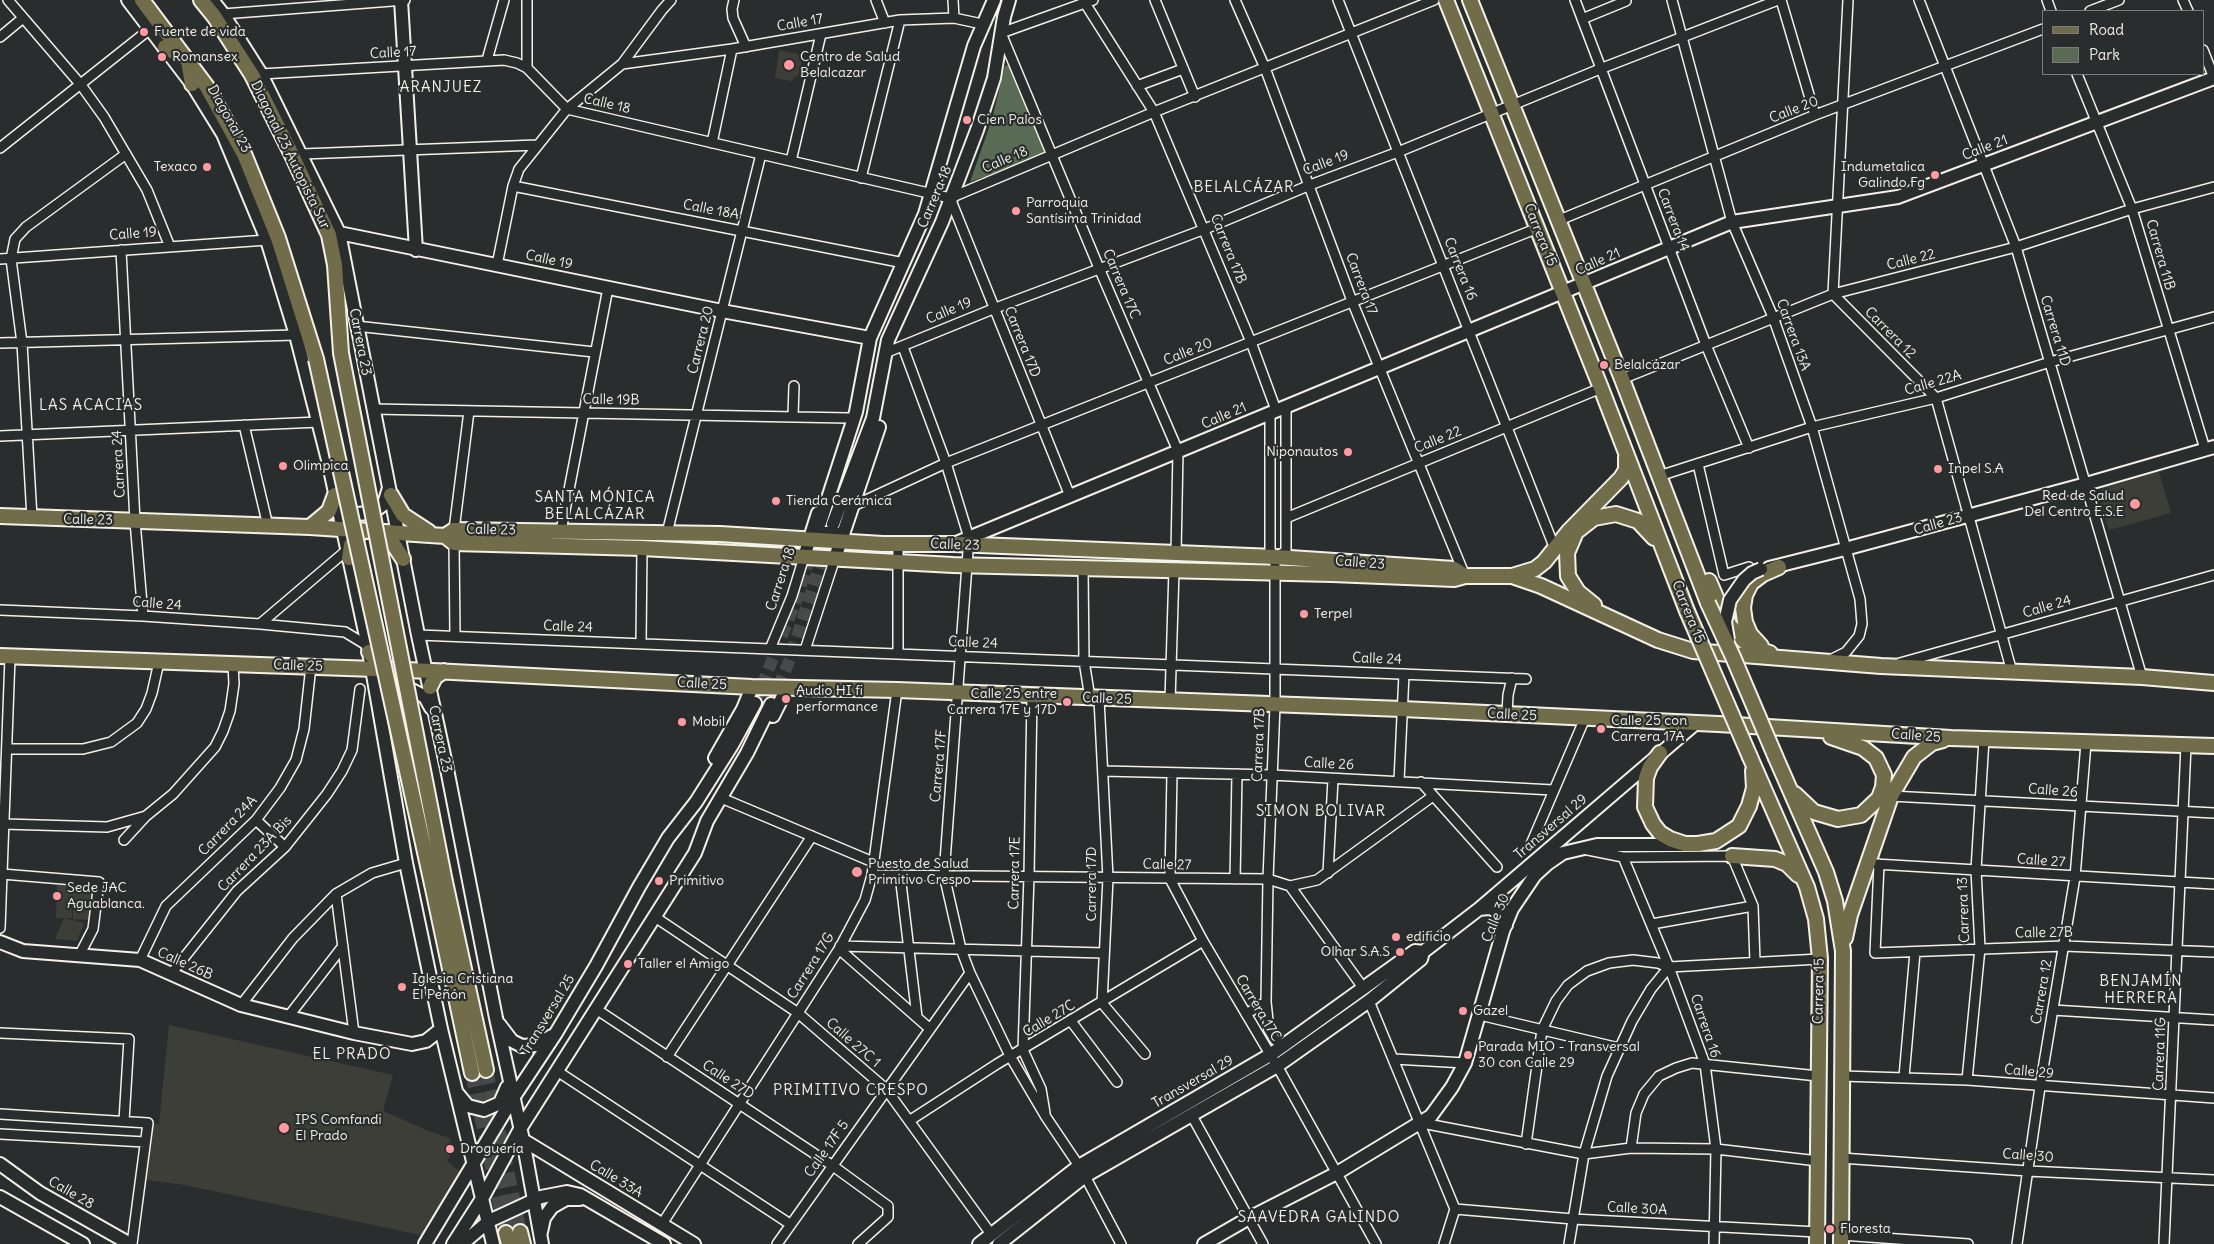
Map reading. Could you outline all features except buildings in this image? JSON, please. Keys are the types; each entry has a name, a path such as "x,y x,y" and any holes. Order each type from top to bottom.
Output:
{"main road":[{"path":"142,0 207,87 244,154 273,239"},
{"name":"Diagonal 23 Autopista Sur","path":"201,0 214,16 252,75 334,234 335,265"},
{"name":"Carrera 15","path":"1446,0 1538,228 1687,611 1807,887 1816,919 1820,959 1818,1238"},
{"name":"Carrera 15","path":"1470,0 1557,221 1622,379 1708,603 1734,656 1826,872 1835,901 1843,951 1841,1240"},
{"path":"165,47 188,60"},
{"path":"188,60 192,84"},
{"name":"Carrera 23","path":"273,239 316,359 439,883 479,1072"},
{"name":"Carrera 23","path":"335,265 341,353 439,883"},
{"path":"1512,576 1535,569 1555,549 1569,531 1621,478 1626,470 1626,456"},
{"path":"390,492 403,515 418,526 447,536"},
{"path":"310,527 329,511 336,497"},
{"path":"1667,497 1682,516 1720,607 1730,626 1743,640 1754,648 1804,661"},
{"path":"1669,566 1644,525 1631,517 1616,514 1601,515 1587,522 1576,532 1569,545 1566,560 1568,576 1573,586 1583,597 1622,624 1658,640 1693,651 1888,667 2142,677 2214,683"},
{"name":"Calle 23","path":"0,516 310,527 968,566 1174,570 1454,580 1465,576 1512,576 1541,586 1622,624"},
{"path":"348,554 354,540 362,530"},
{"name":"Calle 23","path":"447,536 561,531 732,535 819,530 841,537 898,544 954,544 969,542 1176,554 1275,557 1454,569 1465,576"},
{"path":"379,532 389,540 403,559"},
{"path":"732,535 749,554"},
{"path":"1779,567 1763,574 1751,583 1745,595 1743,608 1744,622 1750,634 1759,645 1779,655"},
{"path":"368,649 378,669"},
{"name":"Calle 25","path":"5,656 444,671 752,687 959,692 1402,709 1696,723 1951,738 2214,746"},
{"path":"430,687 435,677 444,671"},
{"path":"1790,789 1814,812 1838,819 1850,818 1866,811 1879,798 1883,787 1884,775 1881,765 1867,751 1848,742 1806,730"},
{"path":"1843,951 1850,915 1873,864 1891,796 1914,757 1932,743 1951,738"},
{"path":"1660,753 1646,778 1644,795 1647,813 1660,833 1674,840 1692,844 1716,841 1739,826 1747,813 1754,788 1752,761"},
{"path":"1732,856 1781,861 1792,868 1807,887"}],"street":[{"path":"8,0 80,85 104,117 148,190 170,247"},
{"name":"Diagonal 23","path":"128,0 192,84 223,134 273,239"},
{"path":"212,0 261,74 302,154 334,234"},
{"path":"401,0 416,250"},
{"path":"223,14 405,0"},
{"path":"487,60 504,0"},
{"path":"526,68 527,0"},
{"path":"658,0 662,10"},
{"path":"497,265 513,186 519,169 567,109 622,64 671,0"},
{"path":"734,0 733,18 746,47"},
{"path":"876,0 885,23"},
{"path":"953,0 954,18"},
{"name":"Carrera 18","path":"819,530 860,365 925,214 982,24 994,0"},
{"name":"Carrera 18","path":"770,648 792,596 804,557 867,437 876,405 885,353 893,328 942,222 977,130 994,78 1001,33 1009,0"},
{"path":"1155,0 1195,97"},
{"name":"Carrera 17","path":"1235,0 1265,68 1352,301 1465,576"},
{"name":"Carrera 16","path":"1338,0 1555,549"},
{"name":"Calle 18","path":"567,109 950,198 1154,112 1434,0"},
{"name":"Carrera 14","path":"1575,0 1706,345 1749,448"},
{"name":"Carrera 13A","path":"1672,0 1732,222 1772,317 1812,428 1860,599 1862,624 1859,636 1853,646 1835,658 1820,662"},
{"path":"1780,0 1815,115"},
{"name":"Calle 19","path":"885,353 904,347 993,309 1205,229 1310,185 1398,152 1491,112 1780,0"},
{"path":"1833,294 1848,0"},
{"name":"Carrera 11D","path":"1919,0 2016,247 2142,677"},
{"path":"2093,10 2118,0"},
{"path":"1001,33 1087,1"},
{"name":"Carrera 17B","path":"1087,1 1154,112 1205,229 1277,410 1286,518 1286,551 1275,557"},
{"path":"1582,19 1626,1"},
{"path":"0,37 23,18"},
{"name":"Calle 17","path":"622,64 746,47 900,20 954,18 982,24"},
{"path":"861,178 900,20"},
{"path":"0,148 150,29"},
{"name":"Calle 20","path":"1557,221 1815,115 1844,106 2042,29"},
{"name":"Carrera 17C","path":"1001,33 1147,383 1178,451 1176,554"},
{"path":"792,161 821,34"},
{"path":"712,143 732,49"},
{"path":"2204,53 2214,78"},
{"name":"Calle 17","path":"261,74 504,60 517,63 526,68 567,109"},
{"path":"1138,86 1183,69"},
{"name":"Carrera 11B","path":"2077,75 2132,209 2168,330 2209,448"},
{"name":"Calle 21","path":"969,542 1070,496 1732,222 1898,197 2214,78"},
{"path":"302,154 538,145"},
{"path":"32,518 22,343 11,259 15,239 26,228 126,154"},
{"name":"Carrera 20","path":"667,533 761,154"},
{"name":"Calle 18A","path":"513,186 904,263"},
{"name":"Calle 22","path":"1622,379 1833,294 2016,247 2132,209 2214,187"},
{"name":"Carrera 17D","path":"950,198 993,309 1070,496"},
{"name":"Calle 20","path":"851,507 946,463 1538,228"},
{"name":"Calle 19","path":"334,234 497,265 869,342"},
{"name":"Carrera 23","path":"334,234 356,326 542,1244"},
{"path":"273,239 319,422 368,649"},
{"name":"Calle 19","path":"0,259 273,239"},
{"name":"Carrera 24","path":"121,250 135,520 143,616"},
{"path":"561,531 582,413 608,288"},
{"name":"Carrera 12","path":"1833,294 1936,398 2012,672"},
{"name":"Calle 22A","path":"1659,476 1812,428 1936,398 2050,362 2214,317"},
{"path":"356,326 594,352"},
{"path":"0,343 296,334"},
{"name":"Carrera 18","path":"819,530 858,405 869,342"},
{"name":"Carrera 17F","path":"904,347 946,463 969,542 962,656 944,875 961,949 970,973 1010,1056 1046,1117 1082,1171 1121,1244"},
{"name":"Carrera 18","path":"805,650 882,414 888,386 883,369"},
{"path":"794,386 794,416"},
{"name":"Calle 22","path":"1286,518 1601,388"},
{"name":"Calle 19B","path":"373,409 848,418"},
{"name":"Carrera 17B","path":"1277,410 1270,550 1275,557 1275,705 1268,880 1266,1002 1269,1030 1275,1040 1284,1046"},
{"path":"455,636 447,536 469,411"},
{"path":"0,436 319,422"},
{"path":"244,425 268,526"},
{"name":"Calle 23","path":"1755,568 1779,567 1846,550 2209,448"},
{"path":"1698,464 1724,575 1755,568"},
{"path":"336,497 349,512 367,514 381,507 390,492"},
{"path":"898,544 898,654"},
{"path":"641,644 642,548"},
{"path":"260,624 348,554"},
{"path":"1734,656 1725,622 1730,600 1755,568"},
{"name":"Carrera 17D","path":"1083,569 1084,661 1094,698 1103,771 1108,878 1102,1003"},
{"path":"1170,701 1174,570"},
{"name":"Calle 24","path":"1888,667 2214,575"},
{"name":"Calle 24","path":"0,610 143,616 346,632 368,649"},
{"name":"Calle 24","path":"418,635 1526,679"},
{"path":"0,928 6,749 5,656"},
{"path":"6,749 83,749 111,742 137,723 152,693 159,662"},
{"path":"124,840 146,816 174,794 215,747 230,711 234,684 233,664"},
{"name":"Carrera 24A","path":"140,960 166,906 256,820 280,788 296,760 304,729 311,666"},
{"path":"378,669 381,719 406,863 441,1029 489,1221 493,1244"},
{"path":"1399,781 1404,674"},
{"path":"1507,714 1508,695 1512,678"},
{"path":"668,838 681,810 743,709 752,687"},
{"path":"453,1244 521,1134 557,1071 695,853 787,688"},
{"name":"Carrera 23A Bis","path":"171,974 237,891 286,847 328,794 352,750 360,689"},
{"path":"381,719 385,703 395,692 412,690 423,694 431,708 446,769"},
{"name":"Carrera 17G","path":"662,1224 798,1013 839,947 865,900 872,875 897,690"},
{"name":"Carrera 17E","path":"1023,1050 1029,876 1032,696"},
{"name":"Transversal 25","path":"425,1244 513,1098 556,1033 596,966 621,916 668,838 696,802 732,745 755,703"},
{"path":"695,853 712,812 747,753 771,704"},
{"path":"1531,844 1585,718"},
{"name":"Transversal 29","path":"1082,1171 1192,1116 1274,1060 1284,1046 1421,958 1423,952 1479,909 1696,723"},
{"name":"Carrera 13","path":"1967,1080 1980,948 1976,870 1984,739"},
{"name":"Carrera 12","path":"2017,1244 2040,1087 2076,877 2086,743"},
{"name":"Carrera 11G","path":"2164,1244 2186,745"},
{"name":"Calle 26","path":"1103,771 1272,775 1553,790"},
{"name":"Carrera 17C","path":"1172,773 1170,879 1203,941 1274,1060 1376,1244"},
{"path":"1235,879 1237,774"},
{"path":"1328,873 1333,778"},
{"path":"1420,782 1497,867"},
{"name":"Calle 27","path":"872,875 1235,879 1268,880 1290,886 1317,880 1433,796"},
{"name":"Calle 26","path":"1891,796 1980,799 2214,813"},
{"path":"726,800 873,862"},
{"path":"4,824 107,827 146,816"},
{"path":"256,820 286,847"},
{"path":"667,1057 812,836"},
{"name":"Calle 30","path":"1204,1244 1249,1218 1337,1173 1421,1124 1442,1102 1465,1063 1506,925 1522,892 1535,875 1547,864 1563,853 1580,848 1610,844 1668,846 1692,844"},
{"path":"1580,848 1596,853 1623,857 1732,856 1753,906 1755,962"},
{"name":"Carrera 16","path":"1623,857 1669,967 1704,1064 1716,1149 1714,1244"},
{"path":"241,1005 293,938 336,894 372,873 406,863"},
{"name":"Calle 27","path":"1873,864 2214,884"},
{"name":"Calle 27B","path":"1873,864 1876,953 2064,946 2177,949 2214,952"},
{"path":"2,874 99,882 98,906 93,928 79,956"},
{"path":"900,875 917,1017"},
{"path":"1290,886 1366,995 1394,1059 1455,1209 1444,1244"},
{"path":"336,894 354,1033"},
{"path":"1652,924 1753,906"},
{"path":"1479,909 1489,908 1497,910 1503,917 1506,925"},
{"name":"Calle 27C 1","path":"654,916 798,1013 886,1089 995,1239"},
{"name":"Calle 27C","path":"909,1121 1010,1056 1071,1022 1203,941"},
{"name":"Calle 26B","path":"0,942 23,951 140,960 241,1005 354,1033 412,1044 426,1041 441,1029"},
{"path":"288,1017 343,946"},
{"path":"839,947 1104,952"},
{"path":"839,947 929,1028"},
{"path":"1904,1077 1915,952"},
{"path":"1526,1144 1542,1030 1556,1001 1568,985 1587,971 1609,963 1633,960 1658,963 1669,967 1820,959"},
{"path":"1569,1244 1584,1154 1598,1100 1632,1021 1651,989 1669,967"},
{"name":"Calle 17F 5","path":"777,1244 970,973"},
{"name":"Transversal 29","path":"978,1244 995,1239 1082,1171 1274,1060 1298,1051 1366,995"},
{"path":"1246,1014 1266,1002"},
{"path":"1102,1003 1145,1054"},
{"name":"Calle 27D","path":"596,1009 832,1166 888,1206 890,1212 888,1217 858,1244"},
{"path":"2053,1010 2214,1020"},
{"path":"1480,1015 1619,1048"},
{"path":"496,1018 508,1037 515,1044 522,1046 540,1044 556,1033"},
{"path":"1071,1022 1118,1082"},
{"path":"0,1033 129,1039 124,1121"},
{"path":"1284,1046 1298,1051"},
{"path":"1023,1050 1041,1089 1045,1102 1046,1117"},
{"path":"1394,1059 1465,1063"},
{"path":"1631,1148 1636,1113 1644,1094 1659,1076 1692,1063 1818,1076"},
{"path":"454,1082 459,1096 466,1104 478,1109 488,1109 497,1105 505,1094 506,1069"},
{"path":"557,1071 790,1224"},
{"name":"Calle 29","path":"1842,1076 1967,1080 2040,1087 2214,1098"},
{"path":"0,1114 148,1123 131,1244"},
{"path":"1192,1116 1264,1244"},
{"path":"1421,1124 1584,1154 1631,1148 1716,1149 1818,1161"},
{"path":"0,1134 145,1142"},
{"name":"Calle 33A","path":"521,1134 694,1244"},
{"name":"Calle 30","path":"1841,1158 2028,1171 2214,1180"},
{"name":"Calle 28","path":"0,1164 40,1193 131,1244"},
{"path":"462,1244 489,1221 549,1194 567,1192 580,1195 659,1243"},
{"path":"0,1197 82,1244"},
{"path":"542,1244 542,1223 546,1214 554,1205 573,1198 592,1204"},
{"name":"Calle 30A","path":"1455,1209 1573,1219 1715,1227 1818,1238"},
{"path":"1841,1240 1968,1244"}],"shaded area":[{"name":"Centro de Salud Belalcazar","path":"779,50 803,55 799,74 791,81 775,78"},
{"name":"Red de Salud Del Centro E.S.E","path":"2158,469 2171,513 2109,530 2099,495 2103,487"},
{"path":"57,885 71,885 72,888 72,885 91,886 89,920 73,919 73,900 71,900 72,918 56,918"},
{"path":"64,918 84,923 77,941 55,939"},
{"name":"IPS Comfandi El Prado","path":"169,1025 393,1075 383,1111 449,1138 454,1149 447,1161 462,1173 430,1237 185,1185 140,1179 148,1123 159,1124"}],"green space":[{"path":"1011,64 1049,152 970,182 992,119 1005,66"}],"tunnel":[{"path":"771,704 790,659 830,532"},
{"path":"755,703 797,598 812,549"},
{"path":"486,1070 520,1232"},
{"path":"472,1073 506,1233"}],"place":[{"name":"Fuente de vida","path":"144,32"},
{"name":"Romansex","path":"162,57"},
{"name":"Centro de Salud Belalcazar","path":"789,65"},
{"name":"Cien Palos","path":"967,120"},
{"name":"Texaco","path":"207,167"},
{"name":"Indumetalica Galindo Fg","path":"1935,175"},
{"name":"Parroquia Santísima Trinidad","path":"1016,211"},
{"name":"Belalcázar","path":"1604,365"},
{"name":"Niponautos","path":"1348,452"},
{"name":"Olimpica","path":"283,466"},
{"name":"Inpel S.A","path":"1938,469"},
{"name":"Tienda Cerámica","path":"776,501"},
{"name":"Red de Salud Del Centro E.S.E","path":"2135,504"},
{"name":"Terpel","path":"1304,614"},
{"name":"Audio HI fi performance","path":"786,699"},
{"name":"Calle 25 entre Carrera 17E y 17D","path":"1067,702"},
{"name":"Mobil","path":"682,722"},
{"name":"Calle 25 con Carrera 17A","path":"1601,729"},
{"name":"Puesto de Salud Primitivo Crespo","path":"857,872"},
{"name":"Primitivo","path":"659,881"},
{"name":"Sede JAC Aguablanca.","path":"57,896"},
{"name":"edificio","path":"1396,937"},
{"name":"Olhar S.A.S","path":"1400,952"},
{"name":"Taller el Amigo","path":"628,964"},
{"name":"Iglesia Cristiana El Peñón","path":"402,987"},
{"name":"Gazel","path":"1463,1011"},
{"name":"Parada MIO - Transversal 30 con Calle 29","path":"1468,1055"},
{"name":"IPS Comfandi El Prado","path":"284,1128"},
{"name":"Droguería","path":"450,1149"},
{"name":"Floresta","path":"1830,1229"}],"district":[{"name":"ARANJUEZ","path":"441,88"},
{"name":"BELALCÁZAR","path":"1244,188"},
{"name":"LAS ACACIAS","path":"91,406"},
{"name":"SANTA MÓNICA BELALCÁZAR","path":"595,506"},
{"name":"SIMON BOLIVAR","path":"1321,812"},
{"name":"BENJAMÍN HERRERA","path":"2141,990"},
{"name":"EL PRADO","path":"352,1055"},
{"name":"PRIMITIVO CRESPO","path":"851,1091"},
{"name":"SAAVEDRA GALINDO","path":"1319,1218"}]}
